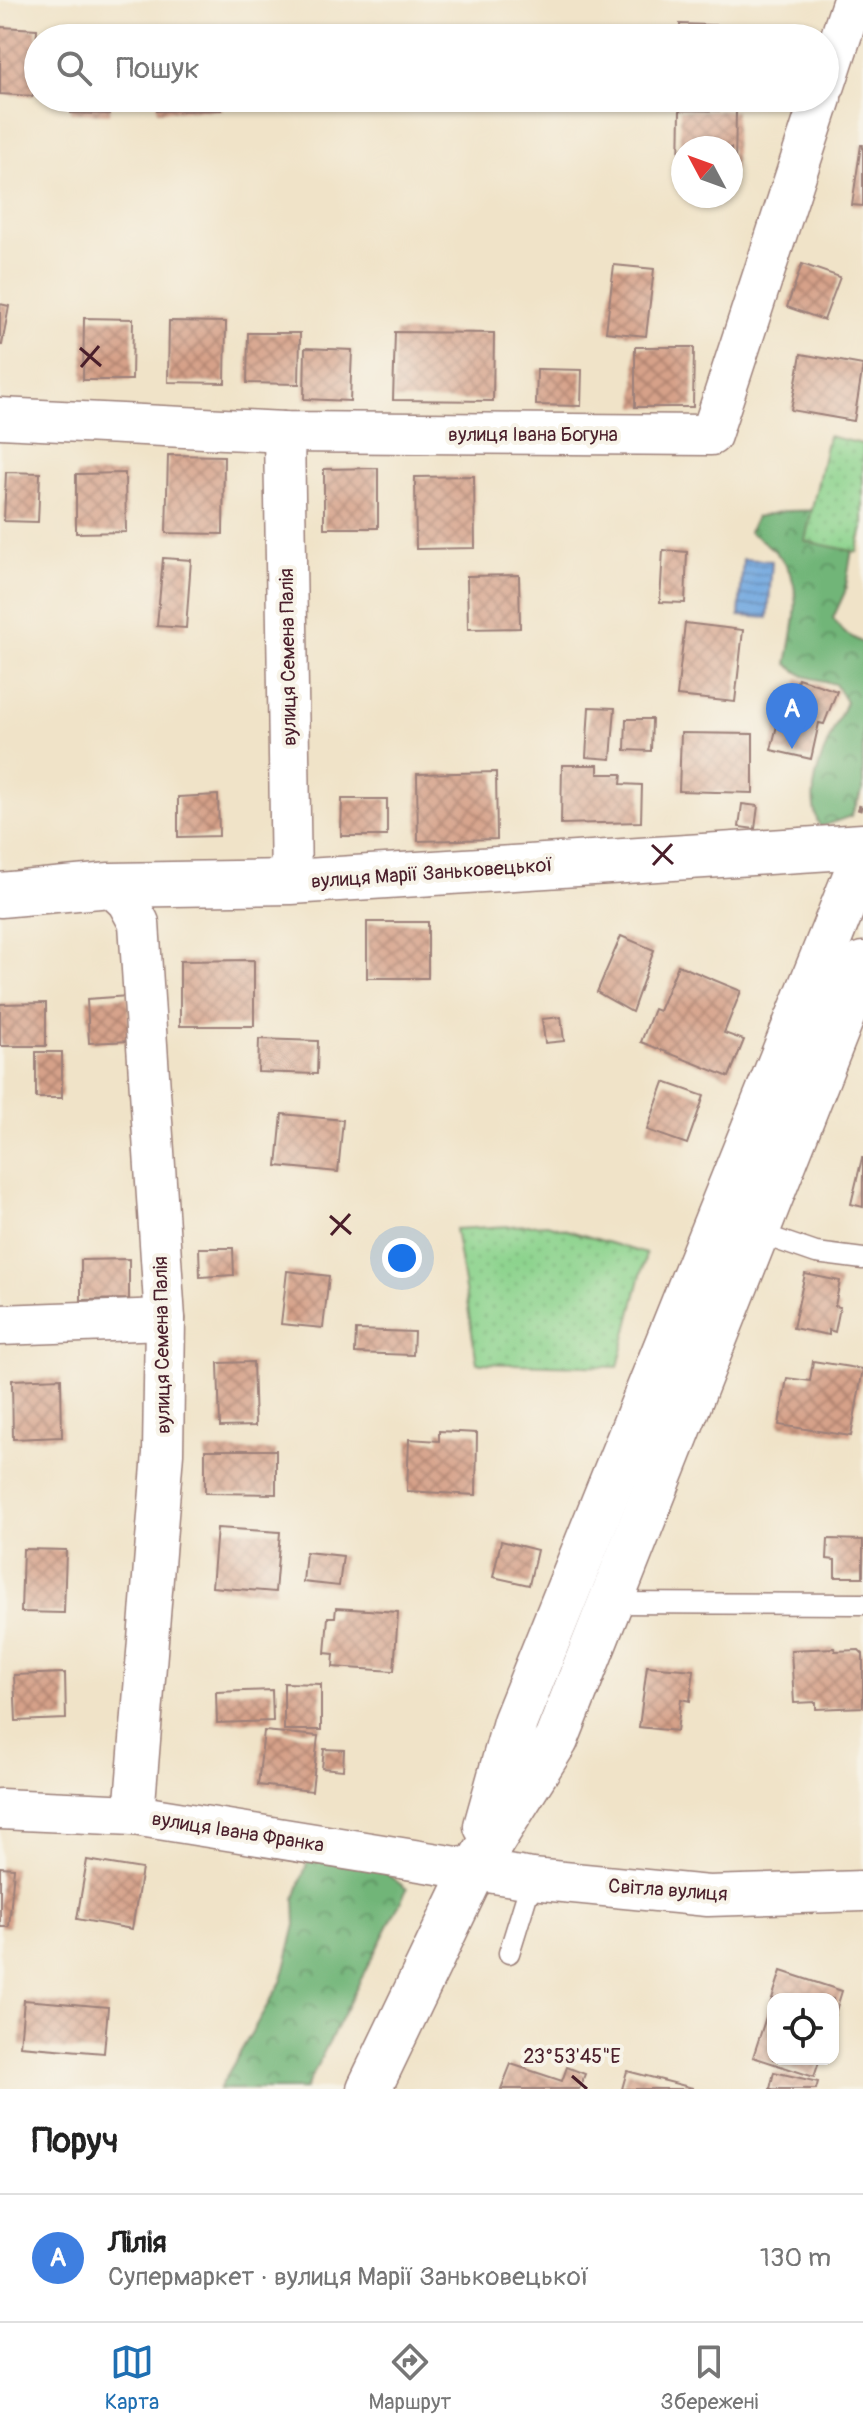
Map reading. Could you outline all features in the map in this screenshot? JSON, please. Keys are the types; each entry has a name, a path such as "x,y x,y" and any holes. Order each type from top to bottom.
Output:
{"main road":[{"name":"вулиця Марії Заньковецької","path":"0,895 110,885 291,882 863,846"},
{"path":"474,1870 515,1722 863,856"},
{"path":"369,2089 474,1870 556,1740 863,964"}],"street":[{"path":"839,42 853,0"},
{"name":"вулиця Івана Богуна","path":"0,418 284,432 711,435 816,112"},
{"name":"вулиця Семена Палія","path":"284,432 291,882"},
{"name":"вулиця Семена Палія","path":"110,885 127,901 139,923 165,1319 163,1453 134,1815"},
{"path":"0,1325 165,1319"},
{"name":"вулиця Івана Франка","path":"0,1809 134,1815 474,1870"},
{"name":"Світла вулиця","path":"474,1870 532,1879 708,1896 863,1891"}],"lane":[{"path":"758,1233 816,1253 863,1259"},
{"path":"611,1603 863,1604"},
{"path":"509,1953 532,1879"}],"green space":[{"path":"828,436 863,444 863,528 857,552 805,541"},
{"path":"831,510 853,543 845,592 833,618 843,632 863,643 863,790 851,816 820,827 813,796 815,780 825,748 846,702 835,684 804,676 787,664 796,605 795,589 782,559 749,532 756,517 785,511"},
{"path":"547,1224 646,1254 618,1367 477,1363 455,1229"},
{"path":"344,1842 407,1889 305,2089 219,2089 282,1980 296,1925 295,1899 309,1857"}],"water":[{"path":"743,559 772,561 768,618 739,616"}],"building":[{"path":"0,27 24,28 24,95 0,94"},
{"path":"71,112 110,112 110,114"},
{"path":"680,112 736,112 736,136 680,136"},
{"path":"863,145 863,206 852,205"},
{"path":"802,264 840,277 824,320 787,307"},
{"path":"614,265 654,269 646,336 606,332"},
{"path":"0,304 9,306 2,345 0,345"},
{"path":"84,318 133,319 132,380 83,380"},
{"path":"169,321 226,322 225,383 168,382"},
{"path":"395,332 494,333 493,401 393,400"},
{"path":"248,333 300,333 299,384 247,383"},
{"path":"635,347 694,347 693,407 635,407"},
{"path":"305,348 352,350 350,401 304,399"},
{"path":"801,354 863,365 854,421 791,410"},
{"path":"537,369 582,370 581,406 536,405"},
{"path":"168,455 224,456 223,534 166,533"},
{"path":"378,468 378,528 324,528 324,469"},
{"path":"6,472 40,473 38,522 4,521"},
{"path":"125,473 126,532 76,533 76,474"},
{"path":"474,476 475,548 416,549 415,477"},
{"path":"663,550 687,552 685,603 660,602"},
{"path":"163,558 191,560 186,628 157,626"},
{"path":"519,575 520,628 468,629 467,576"},
{"path":"685,623 743,630 735,702 677,696"},
{"path":"798,678 837,691 824,724 819,723 811,759 771,750 785,693 794,695"},
{"path":"589,707 615,708 611,759 586,757"},
{"path":"626,719 652,719 651,751 625,750"},
{"path":"681,733 753,734 753,793 679,791"},
{"path":"562,765 598,765 598,774 622,774 621,784 642,785 641,822 561,824"},
{"path":"496,772 497,839 418,841 417,774"},
{"path":"218,795 219,836 178,837 178,797"},
{"path":"342,799 387,799 387,836 341,836"},
{"path":"742,804 758,806 755,829 739,827"},
{"path":"367,922 428,922 428,978 367,978"},
{"path":"621,936 654,950 632,1012 597,992"},
{"path":"254,960 254,1026 180,1026 180,961"},
{"path":"678,965 741,991 724,1033 744,1040 729,1077 641,1042 654,1009 659,1011"},
{"path":"128,996 130,1041 89,1043 87,999"},
{"path":"46,1003 46,1046 0,1046 0,1004"},
{"path":"561,1017 564,1041 545,1043 542,1019"},
{"path":"259,1039 318,1041 317,1074 258,1072"},
{"path":"36,1052 62,1052 62,1098 36,1098"},
{"path":"664,1082 704,1096 687,1144 647,1130"},
{"path":"282,1114 343,1120 338,1172 277,1166"},
{"path":"863,1158 863,1207 851,1204"},
{"path":"199,1248 233,1248 234,1275 200,1277"},
{"path":"129,1259 129,1299 81,1300 81,1260"},
{"path":"287,1271 329,1276 323,1328 281,1324"},
{"path":"805,1274 840,1281 835,1306 840,1307 835,1332 829,1330 829,1335 793,1328"},
{"path":"356,1330 414,1332 413,1355 355,1353"},
{"path":"813,1361 863,1369 851,1436 779,1425 787,1378 810,1381"},
{"path":"253,1362 255,1426 220,1427 218,1363"},
{"path":"61,1378 62,1437 13,1439 12,1380"},
{"path":"439,1431 477,1433 476,1495 407,1491 409,1439 439,1441"},
{"path":"205,1450 276,1450 276,1494 205,1493"},
{"path":"217,1528 280,1532 275,1592 212,1587"},
{"path":"828,1539 863,1540 863,1577 835,1577 835,1560 827,1559"},
{"path":"501,1541 537,1550 529,1585 493,1577"},
{"path":"23,1549 66,1550 64,1613 21,1612"},
{"path":"306,1552 343,1556 339,1586 303,1582"},
{"path":"336,1608 398,1612 394,1671 333,1667 334,1654 325,1653 328,1617 335,1617"},
{"path":"834,1648 835,1651 859,1650 863,1654 863,1707 816,1709 816,1702 794,1703 791,1650"},
{"path":"647,1666 694,1670 690,1701 681,1699 677,1731 639,1727"},
{"path":"65,1673 66,1719 16,1721 14,1675"},
{"path":"284,1683 321,1684 321,1730 284,1730"},
{"path":"272,1690 273,1721 217,1723 216,1692"},
{"path":"264,1731 318,1736 312,1791 258,1785"},
{"path":"324,1749 344,1750 343,1770 322,1768"},
{"path":"87,1860 142,1869 132,1929 77,1919"},
{"path":"0,1867 14,1868 9,1927 0,1927"},
{"path":"781,1971 842,1991 839,2001 839,1993 774,1993"},
{"path":"24,2000 108,2007 104,2053 20,2046"},
{"path":"767,2014 767,2062 753,2057"},
{"path":"511,2064 562,2081 567,2067 585,2074 579,2089 501,2089"},
{"path":"777,2065 818,2065 814,2077"},
{"path":"627,2071 693,2088 693,2089 622,2089"},
{"path":"774,2072 818,2082 816,2089 770,2089"}],"place":[{"name":"Лілія","path":"792,749"}]}
